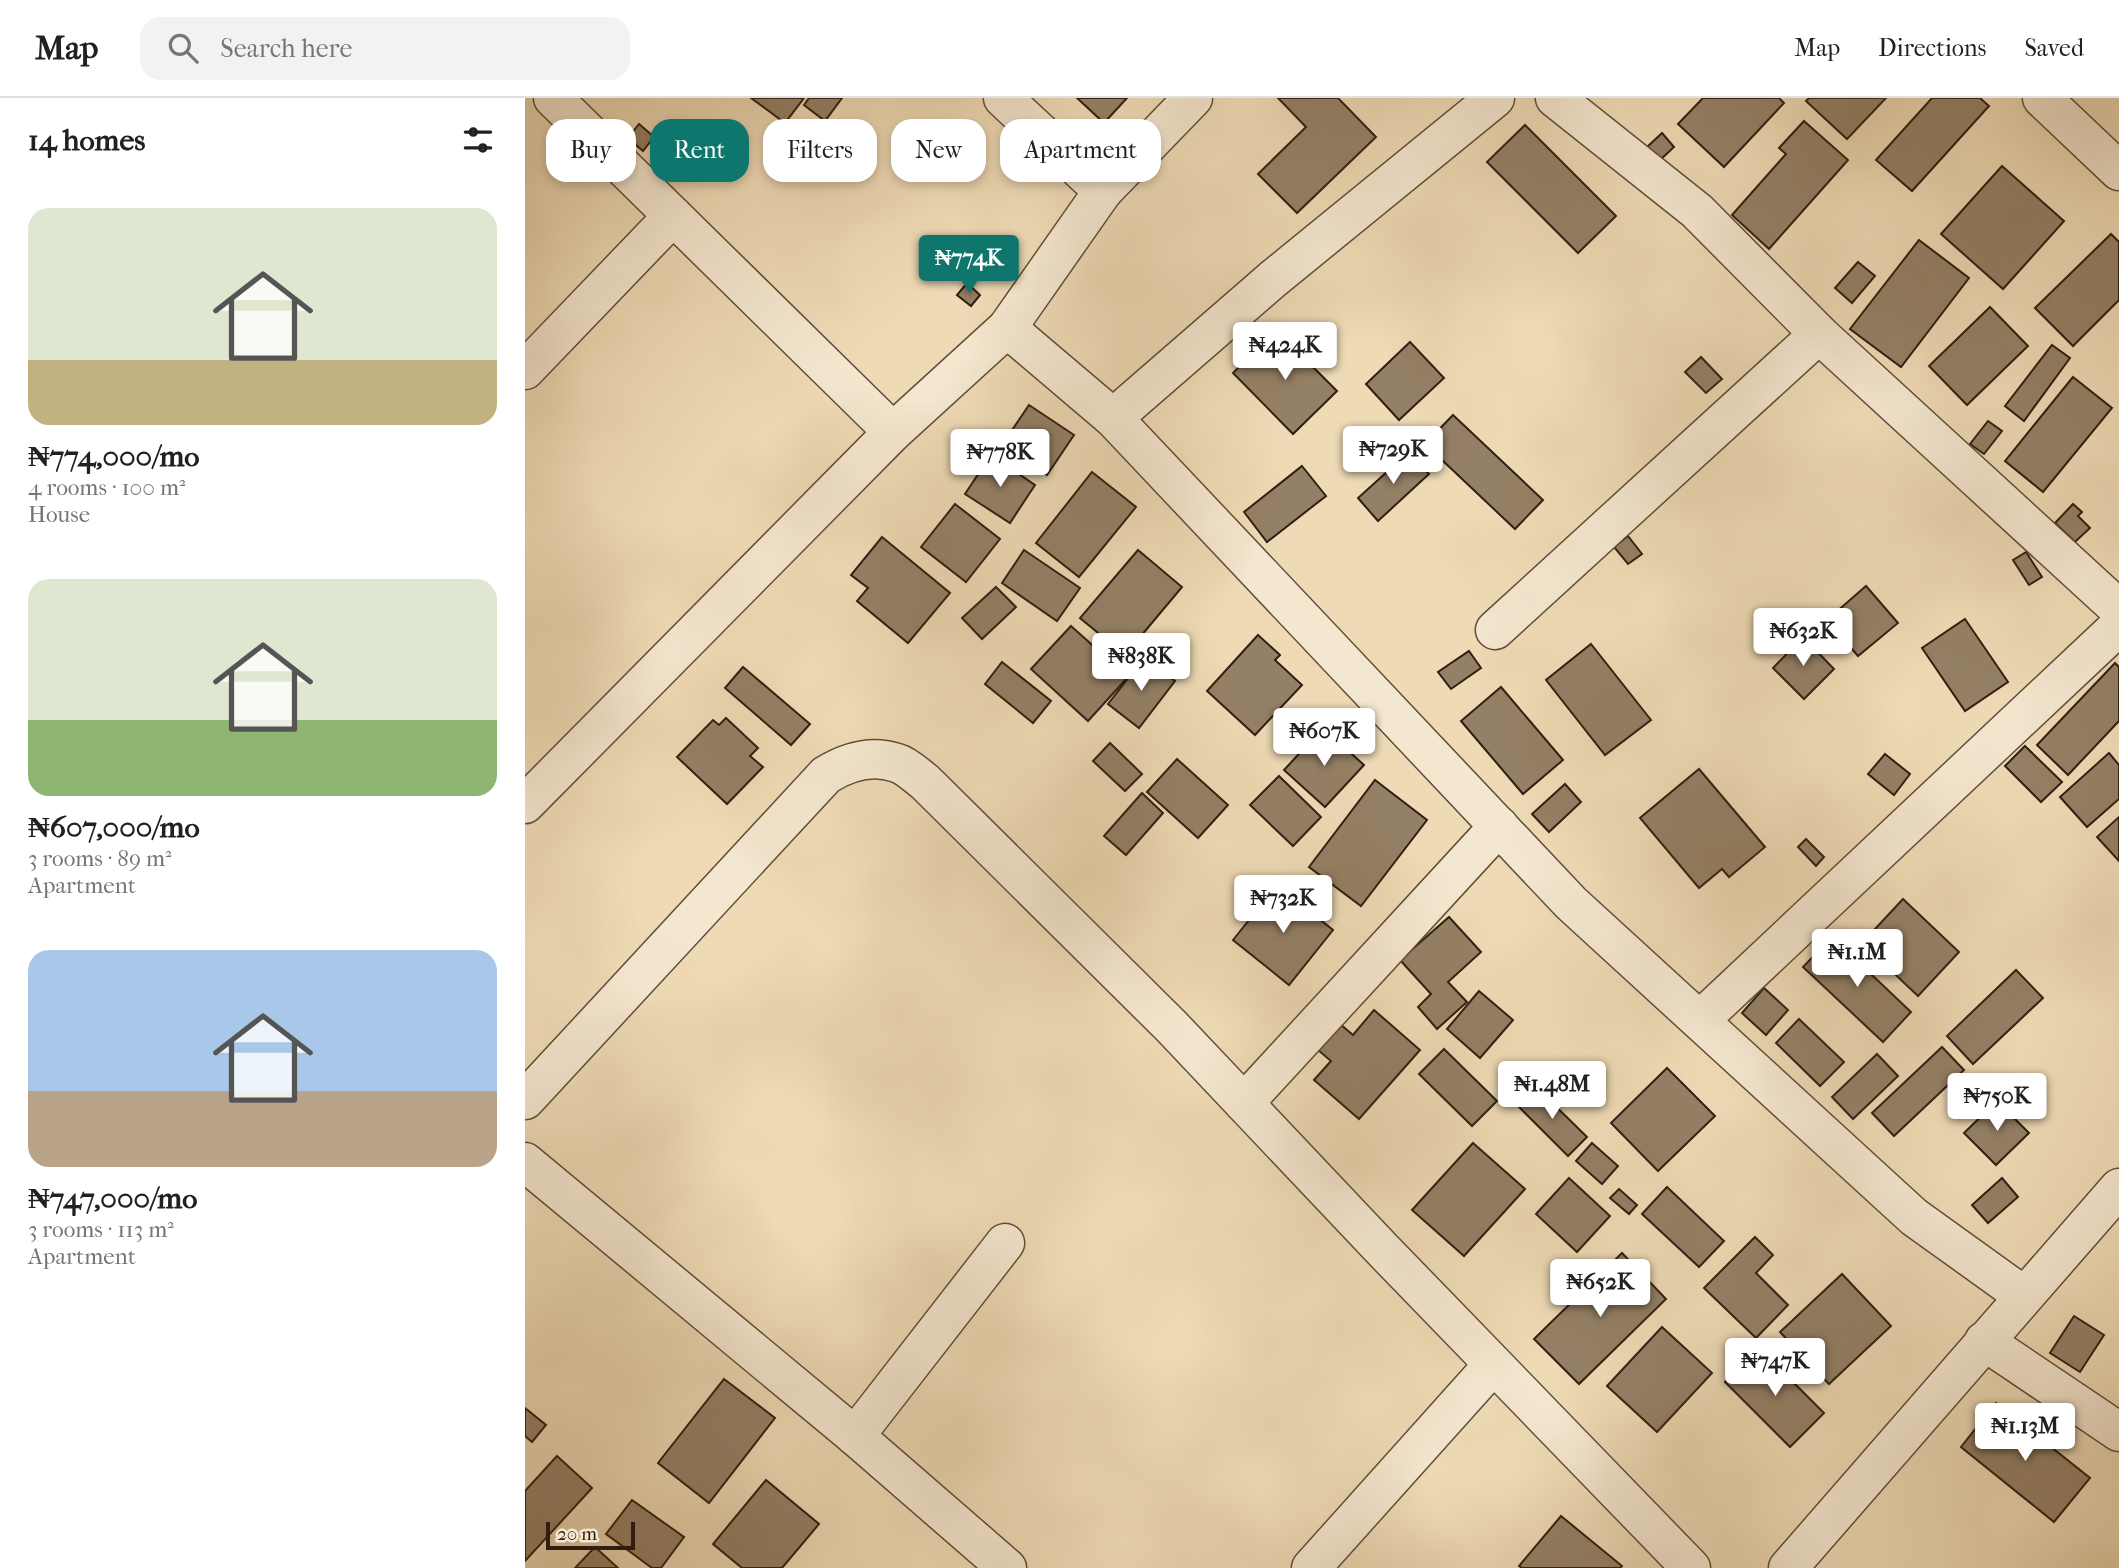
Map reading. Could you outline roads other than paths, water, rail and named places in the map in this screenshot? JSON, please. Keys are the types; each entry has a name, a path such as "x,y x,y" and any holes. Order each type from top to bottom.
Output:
{"street":[{"path":"553,98 893,432"},
{"path":"1003,98 1103,191"},
{"path":"525,804 893,432 1007,328 1103,191 1193,98"},
{"path":"1113,418 1273,279 1495,98"},
{"path":"1555,98 1697,211 1819,334 2119,610"},
{"path":"2042,98 2119,172"},
{"path":"525,370 673,216"},
{"path":"1007,328 1113,418 1571,902 1915,1217 2024,1296"},
{"path":"1495,630 1819,334"},
{"path":"1700,1020 2119,626"},
{"path":"525,1100 825,775 844,764 867,759 897,763 925,782 1171,1026 1493,1365 1691,1568"},
{"path":"1244,1103 1499,826"},
{"path":"525,1162 855,1436 1007,1568"},
{"path":"1788,1568 2119,1188"},
{"path":"855,1436 1005,1243"},
{"path":"1984,1341 2119,1432"},
{"path":"1311,1568 1493,1365"}]}
